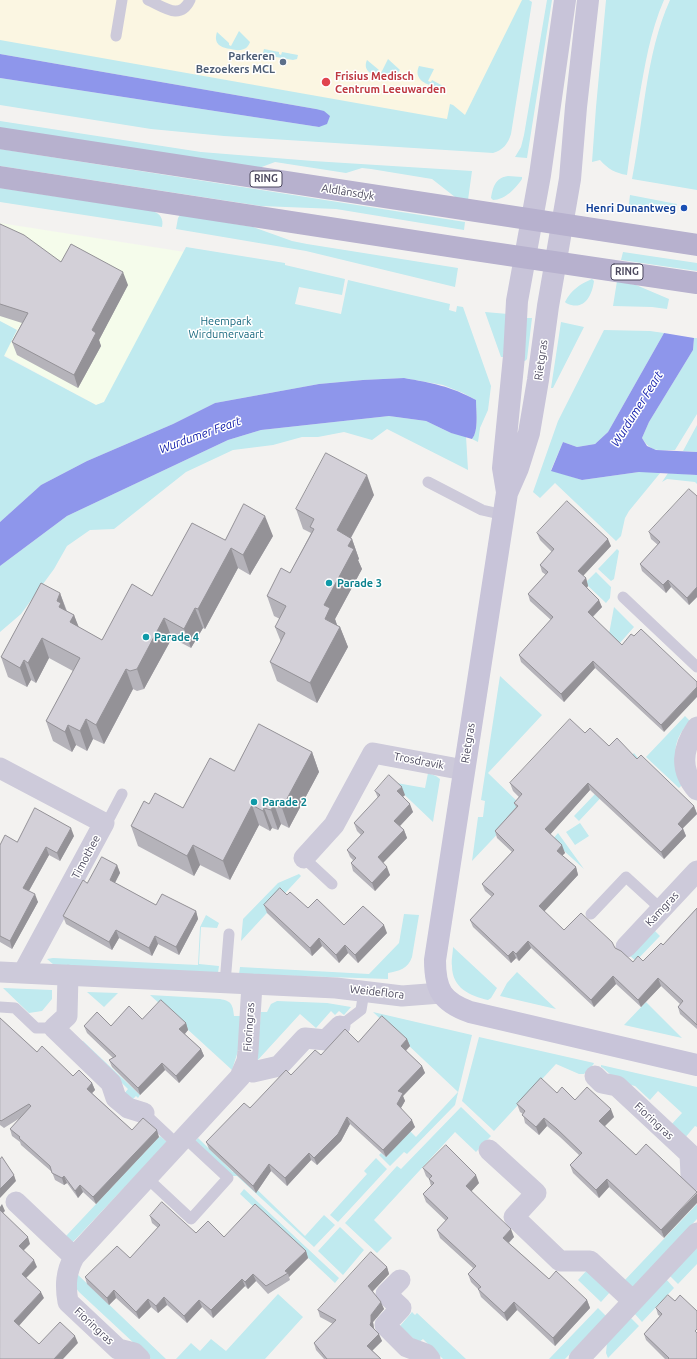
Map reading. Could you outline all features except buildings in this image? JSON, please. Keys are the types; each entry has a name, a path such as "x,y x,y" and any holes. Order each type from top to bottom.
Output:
{"main road":[{"name":"Aldlânsdyk","path":"0,138 697,245"},
{"name":"RING","path":"0,177 697,283"}],"street":[{"path":"524,257 532,220 551,101 565,0"},
{"path":"563,224 570,180 577,92 588,0"},
{"name":"Rietgras","path":"441,993 435,976 435,960 507,493 518,468 529,433 563,224"},
{"name":"Rietgras","path":"507,493 502,468 514,356 517,301 524,257"},
{"path":"697,727 685,750 684,763 687,776 697,790"},
{"name":"Trosdravik","path":"304,858 334,824 373,753 464,770"},
{"name":"Timothee","path":"0,768 104,823 24,973"},
{"name":"Kamgras","path":"626,947 697,871"},
{"name":"Weideflora","path":"0,972 336,988 402,996 441,993"},
{"path":"68,975 66,1016 54,1028 111,1084 116,1098 128,1108 144,1113"},
{"name":"Fioringras","path":"140,1359 134,1354 118,1349 68,1302 66,1276 68,1267 74,1257 234,1086 244,1069 248,1051 252,984"},
{"path":"441,993 448,1001 457,1007 470,1012 697,1065"},
{"path":"244,1069 253,1072 279,1066 305,1038 326,1040 340,1026"},
{"name":"Fioringras","path":"595,1076 602,1083 617,1086 690,1154 691,1174 697,1180"},
{"path":"489,1150 536,1193 514,1217 560,1261 590,1261 633,1301"},
{"path":"16,1202 74,1257"},
{"path":"585,1357 633,1301 697,1233"},
{"path":"400,1280 386,1294 401,1308 384,1325 407,1347 426,1354 430,1359"}],"lane":[{"path":"116,36 122,0"},
{"path":"148,0 176,12 185,8 190,0"},
{"path":"428,482 482,510 504,515"},
{"path":"622,597 697,667"},
{"path":"104,823 110,817 122,794"},
{"path":"304,858 332,884"},
{"path":"591,914 626,877 661,909"},
{"path":"225,983 229,934"},
{"path":"340,1026 361,1010 364,992"},
{"path":"0,1007 15,1008 36,1028 54,1028"},
{"path":"144,1113 228,1178 191,1219 147,1178"}],"shaded area":[{"name":"Frisius Medisch Centrum Leeuwarden","path":"0,0 528,0 466,141 0,54"},
{"path":"0,223 185,252 104,402 96,405 4,355 17,330 0,321"}],"green space":[{"path":"522,0 529,0 532,2 511,134 505,146 493,153 224,136 151,129 0,105 0,78 319,127 316,109 0,54 0,40 447,119 450,104 465,115"},
{"path":"547,0 552,0 527,158 515,157 521,147 524,135"},
{"path":"606,0 664,0 655,24 646,61 627,175 612,170 600,160 592,162"},
{"path":"670,0 697,0 697,190 632,179 650,66 655,43"},
{"path":"239,31 250,42 245,49 239,50 227,48 219,45 216,40 217,32 231,46"},
{"path":"264,49 279,52 281,55 282,52 298,55 297,59 293,60 265,55 263,53"},
{"path":"388,59 400,70 393,77 379,77 370,73 367,69 367,60 379,70 378,72 381,73"},
{"path":"419,66 434,69 428,81 431,82 432,80 443,86 428,85 420,79 418,76"},
{"path":"0,121 201,152 472,171 468,200 455,197 432,179 362,168 346,173 275,162 259,168 0,128"},
{"path":"0,149 465,222 464,230 336,209 261,206 0,166"},
{"path":"508,176 522,177 522,179 506,196 493,200 491,198 495,184 500,179"},
{"path":"0,188 152,211 161,217 162,227 0,202"},
{"path":"630,195 677,204 675,212 642,207 628,211"},
{"path":"180,215 253,227 292,241 307,244 458,268 455,287 306,251 176,229"},
{"name":"Heempark Wirdumervaart","path":"186,247 285,263 285,265 345,279 342,295 299,287 295,304 341,314 348,280 450,304 449,310 456,312 457,306 463,307 491,386 488,410 480,428 478,442 472,439 476,431 476,400 443,385 404,378 319,384 215,403 173,424 87,461 41,485 0,522 0,321 17,330 4,356 96,405 104,402"},
{"path":"623,252 697,263 697,271 621,260"},
{"path":"592,279 594,281 593,287 586,301 578,305 572,305 565,302 576,288"},
{"path":"617,281 636,285 669,299 667,309 613,306"},
{"path":"485,312 508,314 503,357 501,357"},
{"path":"525,318 532,318 527,359 523,361"},
{"path":"561,322 584,327 553,388 551,388"},
{"path":"604,330 650,331 664,333 608,432 595,444 577,447 563,442 551,470 582,480 639,472 661,472 629,511 625,518 621,536 616,541 555,483 540,498 533,492 558,421"},
{"path":"694,338 697,338 697,414 675,450 656,450 645,443 642,438 649,422 693,350"},
{"path":"389,416 426,421 451,433 466,436 468,470 387,429 372,440 344,432 318,437 302,437 273,445 233,450 186,472 114,529 90,530 67,546 54,569 21,614 0,632 0,566 67,516 228,440 261,430"},
{"path":"697,425 697,452 683,451"},
{"path":"668,473 697,475 697,484 695,482 667,479 662,482"},
{"path":"617,549 619,551 614,579 611,581 598,569"},
{"path":"596,572 611,587 610,598 606,603 585,583"},
{"path":"614,607 634,627 619,644 609,634"},
{"path":"500,676 542,715 488,773 523,807 472,861 478,817 483,817 485,801 481,800"},
{"path":"685,716 690,721 683,729 676,744 677,767 682,785 679,788 646,757"},
{"path":"634,753 638,758 579,821 574,816"},
{"path":"428,773 440,779 433,822 391,782 425,788"},
{"path":"580,823 589,836 575,845 566,832"},
{"path":"558,833 584,869 552,840"},
{"path":"299,874 301,876 241,941 243,919 278,883"},
{"path":"404,914 419,915 412,957 406,967 388,973 388,979 239,974 240,967 369,974 399,943"},
{"path":"206,915 219,923 217,928 201,927 199,964 219,966 218,973 54,965 47,959 53,958 198,965 200,927"},
{"path":"655,931 660,936 636,961 630,956"},
{"path":"453,947 497,988 491,998 488,1000 463,990 455,980 452,961"},
{"path":"517,972 556,1009 500,996 507,983"},
{"path":"3,988 52,990 52,999 42,1011 29,1013"},
{"path":"87,992 118,993 104,1007"},
{"path":"150,995 220,999 229,1002 232,1006 234,1016 240,1016 238,1051 232,1070"},
{"path":"277,1001 327,1003 351,1007 344,1015 339,1011 335,1015 331,1011 316,1028 300,1014 256,1062 261,1012 267,1012 271,1004"},
{"path":"646,1002 682,1038 624,1025"},
{"path":"373,1012 472,1035 455,1105 407,1154 404,1152 390,1166 379,1155 381,1153 386,1157 410,1131 416,1137 458,1092"},
{"path":"479,1037 594,1063 584,1074 579,1074 556,1064 494,1131 462,1101"},
{"path":"83,1041 140,1095 138,1098 136,1096 130,1102 123,1095 128,1089 81,1043"},
{"path":"601,1065 697,1087 697,1127 695,1126 684,1139 670,1126 682,1113 658,1091 650,1100 635,1086 619,1082 601,1067"},
{"path":"461,1107 491,1136 476,1152 455,1132 374,1220 392,1238 377,1253 345,1223 397,1166 401,1169"},
{"path":"160,1136 167,1142 71,1244 66,1236"},
{"path":"198,1138 233,1172 236,1169 305,1236 324,1215 335,1225 314,1247 237,1176 230,1176 194,1142"},
{"path":"376,1158 387,1169 338,1222 330,1215 367,1174 364,1171"},
{"path":"244,1189 339,1278 335,1283 240,1194"},
{"path":"697,1204 697,1219 630,1290 623,1282"},
{"path":"340,1227 364,1250 343,1275 318,1251"},
{"path":"697,1247 697,1264 678,1284 670,1276"},
{"path":"588,1269 611,1291 601,1302 578,1280"},
{"path":"75,1272 166,1359 151,1359 79,1292 76,1288"},
{"path":"666,1279 674,1288 642,1322 634,1313"},
{"path":"278,1294 303,1317 265,1359 176,1359 191,1343 200,1351 211,1339 226,1351"},
{"path":"598,1308 606,1316 565,1359 549,1359"},
{"path":"412,1312 415,1315 417,1313 466,1359 443,1359 423,1339 418,1343 400,1326"},
{"path":"630,1317 639,1326 608,1358 606,1353 607,1343"}],"water":[{"path":"0,54 316,109 324,111 330,116 327,124 319,127 0,78"},
{"name":"Wurdumer Feart","path":"664,333 694,338 693,350 649,422 642,438 647,446 656,450 697,452 697,475 639,472 582,480 551,471 563,442 577,447 595,444 608,432"},
{"name":"Wurdumer Feart","path":"404,378 458,391 476,400 476,431 472,439 451,433 426,421 389,416 261,430 228,440 67,516 0,566 0,522 41,485 87,461 173,424 215,403 319,384"}],"place":[{"name":"Parkeren Bezoekers MCL","path":"283,62"},
{"name":"Frisius Medisch Centrum Leeuwarden","path":"326,82"},
{"name":"Henri Dunantweg","path":"684,208"},
{"name":"Parade 3","path":"329,583"},
{"name":"Parade 4","path":"146,637"},
{"name":"Parade 2","path":"254,802"}]}
